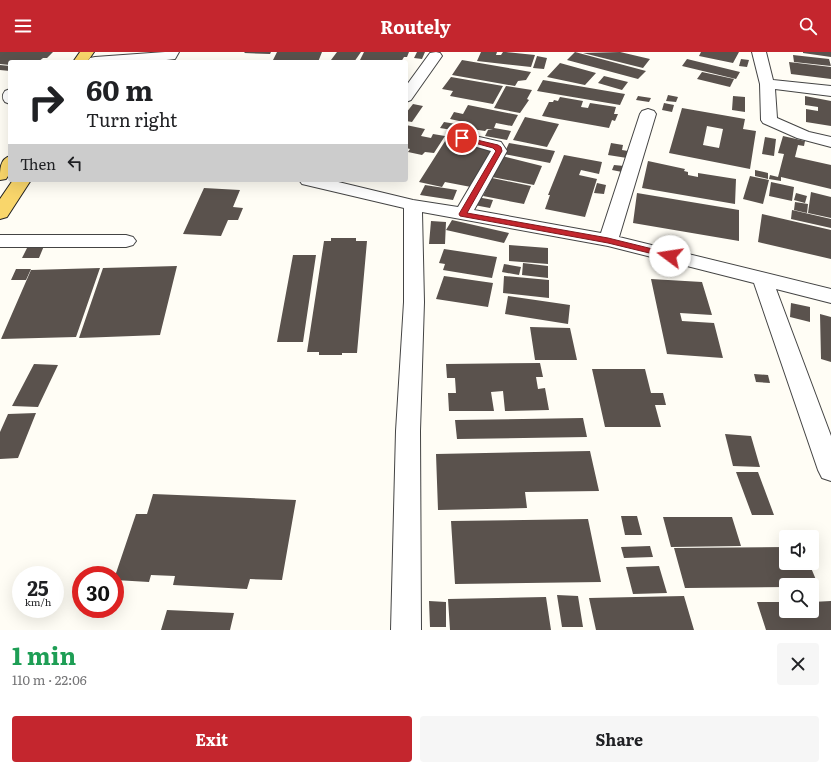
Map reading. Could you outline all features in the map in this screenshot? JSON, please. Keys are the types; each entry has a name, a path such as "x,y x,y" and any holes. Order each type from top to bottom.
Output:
{"main road":[{"path":"0,213 21,182"}],"street":[{"path":"95,57 129,55 170,56 172,52"},
{"path":"759,52 767,84 770,120 803,136 831,142"},
{"path":"408,94 434,56"},
{"path":"767,84 831,91"},
{"path":"608,240 648,114"},
{"path":"462,138 495,146 499,151 462,214"},
{"path":"327,182 346,184 413,205 608,240 831,296"},
{"path":"406,630 408,432 414,302 413,205"},
{"path":"0,241 126,240"},
{"path":"762,278 831,470"}],"building":[{"path":"0,52 53,52 47,58 40,60 8,60 8,65 0,64"},
{"path":"271,52 270,54 244,53"},
{"path":"277,52 322,52 319,60 273,60"},
{"path":"337,52 361,52 355,60 331,60"},
{"path":"364,52 409,52 407,57 404,57 402,60 360,60"},
{"path":"417,52 425,52 422,59 414,58"},
{"path":"481,52 497,52 496,55 501,55 503,52 506,52 535,55 531,67 477,61"},
{"path":"575,52 646,71 638,79 567,60"},
{"path":"620,52 650,59 643,68 583,53"},
{"path":"701,52 739,52 733,63 699,56"},
{"path":"831,52 831,57 803,53"},
{"path":"793,55 829,59 831,66 794,62"},
{"path":"537,56 547,58 544,69 533,68"},
{"path":"687,59 740,72 736,79 682,66"},
{"path":"741,59 749,60 747,67 739,66"},
{"path":"462,60 531,72 526,80 518,81 515,86 452,75"},
{"path":"789,62 831,67 831,79 791,74"},
{"path":"560,63 596,73 585,85 547,77"},
{"path":"0,65 8,66 8,71 0,70"},
{"path":"702,72 734,79 730,87 697,79"},
{"path":"604,76 628,82 622,90 598,83"},
{"path":"451,77 503,86 493,104 450,96 453,91 442,89"},
{"path":"543,80 625,94 620,105 537,91"},
{"path":"506,86 532,90 527,99 529,100 520,113 494,108"},
{"path":"668,95 678,97 676,102 666,101"},
{"path":"638,96 651,98 649,102 636,100"},
{"path":"733,96 745,97 745,112 732,110"},
{"path":"805,96 831,101 831,126 806,122 806,109 818,111 818,107 805,105"},
{"path":"560,97 583,101 581,107 588,108 590,103 616,107 614,114 618,114 615,121 612,120 609,128 542,116 549,102 553,102 554,100 558,101"},
{"path":"664,103 674,105 672,112 662,110"},
{"path":"413,104 423,106 412,122 408,121 408,110"},
{"path":"468,105 518,115 512,126 496,123 494,128 511,131 507,140 485,136 488,130 493,130 487,129 485,131 465,128 468,123 450,119 454,112 463,114"},
{"path":"682,108 745,119 743,129 756,131 750,169 669,153","holes":["707,126 723,129 719,148 703,145"]},
{"path":"525,117 559,124 547,147 513,140"},
{"path":"444,122 456,124 452,130 440,128"},
{"path":"408,125 425,129 421,136 431,138 433,134 445,136 434,153 425,152 422,155 408,152 410,149 408,148"},
{"path":"783,136 805,141 804,146 798,145 795,157 831,165 831,189 781,177 781,181 769,179 770,175 778,177 784,154 778,153"},
{"path":"765,137 776,139 774,156 762,154"},
{"path":"447,138 473,143 471,146 491,150 471,187 445,182 442,187 419,182"},
{"path":"509,143 555,151 550,163 504,154"},
{"path":"611,143 623,145 622,150 628,151 627,158 608,155"},
{"path":"564,155 602,162 599,174 581,170 579,175 597,179 585,217 545,209 550,195 548,195"},
{"path":"502,156 542,166 534,185 492,177"},
{"path":"648,161 685,169 684,171 688,172 688,175 698,177 698,173 736,179 735,204 642,188"},
{"path":"614,165 624,166 622,172 612,170"},
{"path":"755,170 768,173 768,179 755,176"},
{"path":"750,176 769,180 763,204 743,199"},
{"path":"492,178 531,186 524,204 483,196"},
{"path":"771,182 794,187 792,201 769,196"},
{"path":"597,183 606,185 604,194 594,193"},
{"path":"425,185 457,190 453,200 420,195"},
{"path":"204,188 240,190 233,207 243,208 238,220 228,220 221,236 183,234"},
{"path":"811,192 831,197 831,218 808,213"},
{"path":"637,193 739,210 739,241 633,223"},
{"path":"796,193 807,196 805,203 794,200"},
{"path":"477,197 493,200 490,208 474,205"},
{"path":"795,202 808,204 807,213 794,210"},
{"path":"792,210 831,219 831,228 791,219"},
{"path":"762,214 831,230 831,259 758,242"},
{"path":"452,220 509,233 504,243 446,230"},
{"path":"431,221 446,222 445,244 429,244"},
{"path":"331,238 356,238 356,241 367,241 357,353 342,353 342,355 319,355 319,352 307,352 324,241 331,241"},
{"path":"46,241 39,258 22,258 30,242"},
{"path":"509,245 548,248 548,264 509,261"},
{"path":"444,249 497,257 492,278 443,270 445,264 439,263"},
{"path":"293,255 316,255 303,342 277,342"},
{"path":"523,263 548,266 548,278 522,275"},
{"path":"504,264 521,267 519,275 502,272"},
{"path":"177,266 160,335 79,338 103,268"},
{"path":"100,268 76,337 1,339 31,270"},
{"path":"16,269 31,269 26,280 11,280"},
{"path":"444,276 493,283 488,307 436,299"},
{"path":"504,276 549,280 549,298 503,293"},
{"path":"651,279 702,282 712,315 680,313 682,321 714,323 723,358 667,354"},
{"path":"508,296 570,305 568,324 505,314"},
{"path":"791,303 810,307 810,322 790,317"},
{"path":"820,314 831,317 831,362 821,359"},
{"path":"530,327 570,328 577,360 535,360"},
{"path":"540,363 543,377 536,377 538,389 545,388 549,410 505,411 503,391 491,392 494,411 449,411 448,393 456,393 455,378 447,378 446,364"},
{"path":"34,364 58,365 38,407 12,406"},
{"path":"592,369 645,369 651,393 663,393 666,405 655,405 661,427 605,427"},
{"path":"754,374 768,375 770,383 756,382"},
{"path":"36,413 18,458 0,459 0,432 8,414"},
{"path":"583,418 587,437 457,439 455,420"},
{"path":"725,434 751,436 760,467 733,466"},
{"path":"590,451 599,491 525,492 527,508 438,510 436,454"},
{"path":"736,472 758,472 774,515 752,515"},
{"path":"153,494 296,500 282,580 250,579 247,589 173,585 175,576 151,575 149,582 124,581 124,566 118,566 136,514 147,514"},
{"path":"621,516 637,516 642,535 625,535"},
{"path":"663,517 732,517 741,546 671,547"},
{"path":"588,519 601,582 455,584 451,521"},
{"path":"650,546 653,557 624,558 621,547"},
{"path":"779,547 779,570 812,570 815,578 779,578 779,587 685,588 674,548"},
{"path":"659,566 667,593 633,594 626,567"},
{"path":"557,595 578,596 583,627 562,627"},
{"path":"684,596 694,630 596,630 589,598"},
{"path":"546,597 551,630 450,630 448,599"},
{"path":"429,601 446,602 446,627 430,627"},
{"path":"831,601 831,630 766,630 757,602 779,602 779,618 819,618 819,602"},
{"path":"167,610 234,613 230,630 161,630"}],"route":[{"path":"462,138 495,146 499,151 462,214 608,240 670,256"}]}
